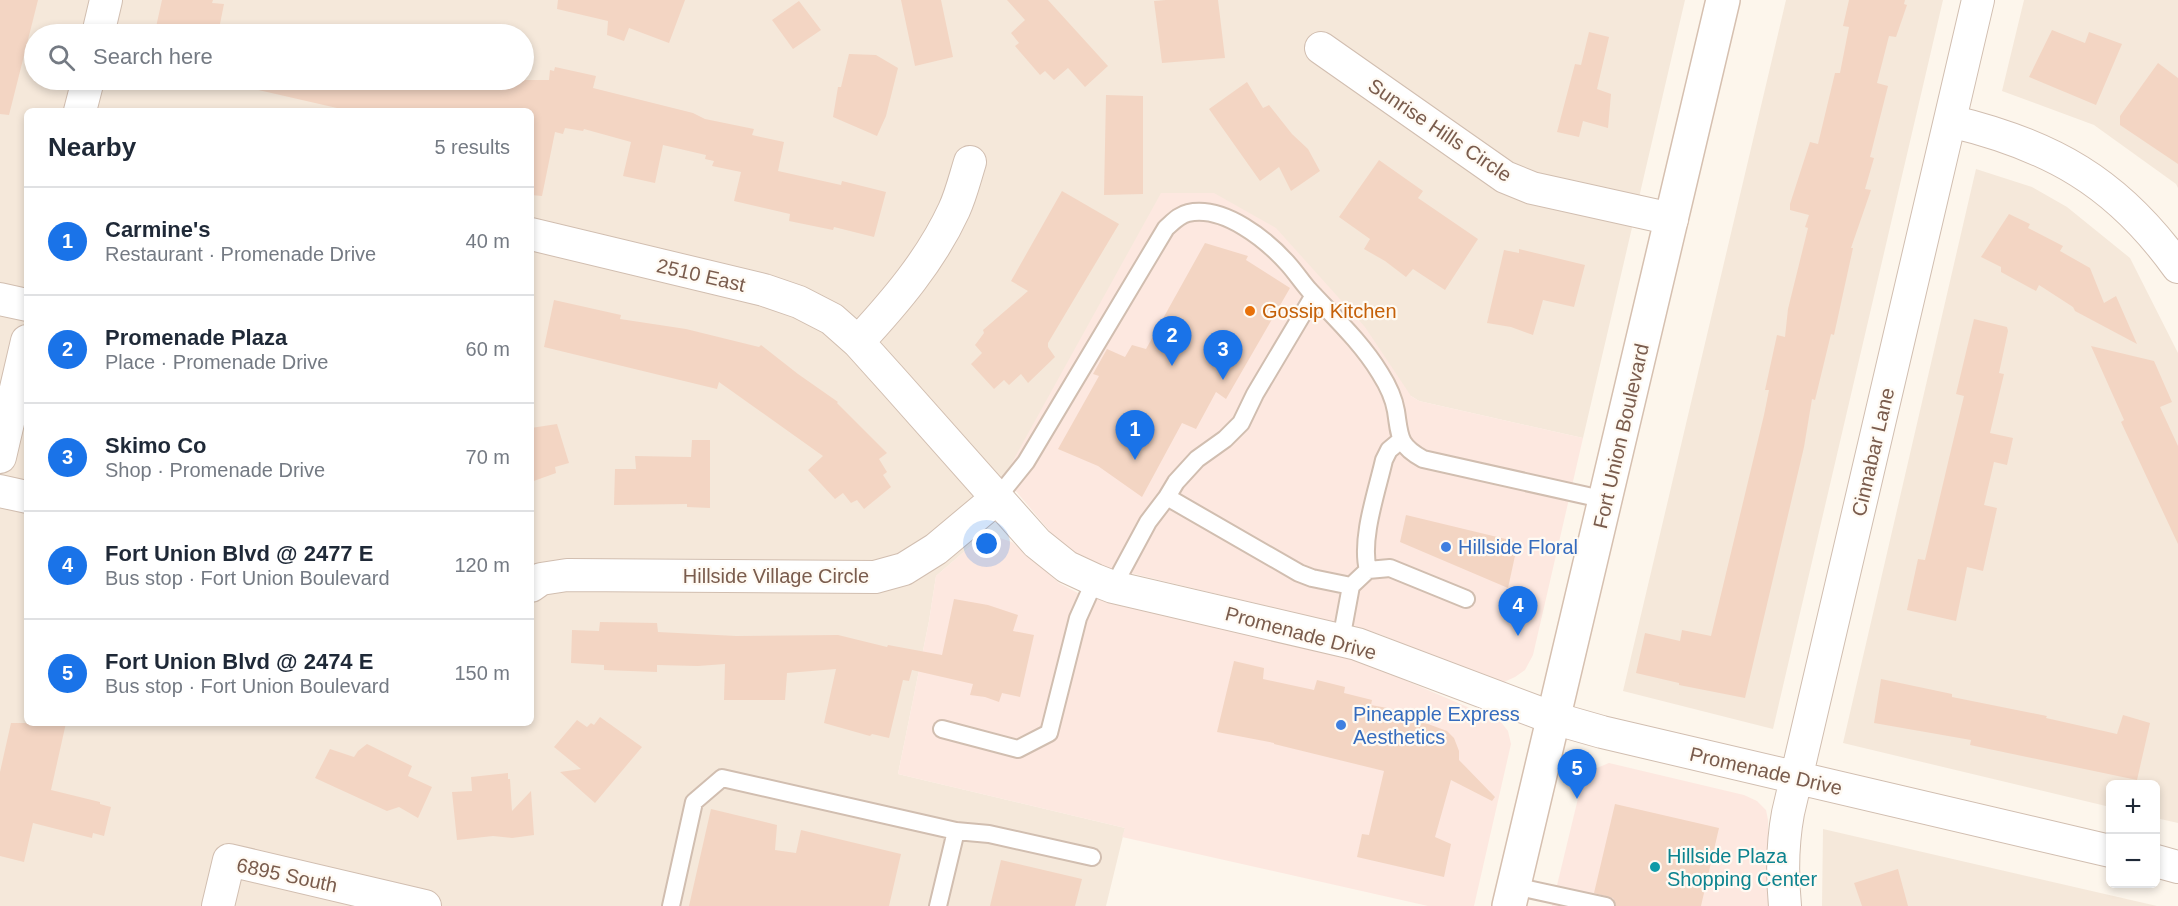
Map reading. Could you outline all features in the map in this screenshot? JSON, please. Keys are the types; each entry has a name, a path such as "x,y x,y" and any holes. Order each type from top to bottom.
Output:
{"main road":[{"name":"Fort Union Boulevard","path":"1511,896 1723,0"}],"street":[{"path":"100,24 106,0"},
{"name":"Cinnabar Lane","path":"1785,906 1782,878 1783,841 1796,778 1978,0"},
{"name":"Sunrise Hills Circle","path":"1321,48 1504,177 1532,188 1672,219"},
{"path":"81,108 85,90"},
{"path":"1950,121 2027,143 2055,156 2088,176 2120,200 2140,220 2178,267"},
{"path":"858,342 883,316 927,259 955,209 970,162"},
{"name":"2510 East","path":"534,235 764,290 799,302 832,319 858,342"},
{"path":"0,299 24,304"},
{"name":"Promenade Drive","path":"858,342 1037,543 1067,567 1104,584 1358,644 1553,718 1602,732 2106,850"},
{"path":"0,456 24,354"},
{"path":"0,491 24,496"},
{"name":"Hillside Village Circle","path":"534,584 541,579 567,576 875,577 904,569 928,554 997,498"},
{"name":"6895 South","path":"218,906 229,860 425,906"},
{"path":"2160,862 2178,867"}],"lane":[{"path":"997,498 1026,462 1166,228 1187,213 1203,212 1219,215 1239,224 1268,245 1289,265 1366,352 1382,376 1396,410 1401,440 1408,451 1423,459 1606,500"},
{"path":"942,729 1018,750 1049,733 1078,618 1186,470 1225,439 1240,423 1314,295"},
{"path":"1368,570 1365,543 1384,460 1389,450 1401,440"},
{"path":"1167,497 1299,573 1351,586"},
{"path":"1341,640 1351,586 1368,570 1390,568 1466,599"},
{"path":"671,906 694,802 722,778 956,831 989,834 1092,857"},
{"path":"938,906 956,831"},
{"path":"1511,896 1606,906"}],"shaded area":[{"path":"0,0 1685,0 1583,438 1419,401 1411,396 1004,477 973,544 936,576 898,774 1125,828 1106,906 0,906"},
{"path":"1786,0 1943,0 1773,729 1623,691"},
{"path":"2024,0 2178,0 2178,188 2176,184 2094,125 2002,91"},
{"path":"1976,169 2032,187 2067,207 2130,258 2178,353 2178,823 2160,819 2160,780 2106,780 2106,806 1843,743"},
{"path":"1161,193 1214,193 1276,228 1365,327 1411,396 1419,401 1583,438 1533,655 1525,670 1504,682 1488,680 1382,635 1101,566 1072,551 1052,534 1004,477"},
{"path":"997,537 1012,542 1059,583 1078,593 1351,659 1500,721 1508,731 1511,744 1474,906 1428,906 1122,837 1125,828 898,774 936,576 973,544"},
{"path":"1609,763 1744,795 1757,801 1766,810 1768,820 1769,906 1552,906 1582,782 1592,770"},
{"path":"1823,829 2157,906 1822,906"}],"building":[{"path":"0,0 38,0 32,24 24,24 24,56 9,115 0,114"},
{"path":"162,0 213,0 212,3 224,4 220,24 157,24"},
{"path":"558,0 685,0 669,43 629,28 624,41 607,35 608,21 557,9"},
{"path":"901,0 941,0 953,57 915,66"},
{"path":"1007,0 1048,0 1108,66 1085,87 1068,68 1054,80 1045,71 1040,75 1015,46 1019,43 1011,33 1025,20"},
{"path":"1218,0 1225,58 1162,63 1154,1"},
{"path":"1849,0 1905,0 1904,4 1907,5 1896,37 1889,36 1877,83 1888,86 1870,157 1874,158 1865,189 1871,190 1851,248 1853,248 1834,335 1831,334 1815,400 1812,399 1804,447 1745,698 1679,685 1679,683 1636,673 1645,633 1680,641 1682,630 1711,636 1764,415 1769,390 1765,390 1777,335 1785,337 1788,309 1808,228 1805,227 1809,215 1790,210 1790,204 1810,142 1818,144 1835,73 1840,73 1849,27 1843,26"},
{"path":"799,1 821,30 793,49 772,20"},
{"path":"2052,30 2085,43 2089,32 2122,44 2096,105 2029,77"},
{"path":"1589,32 1609,37 1597,89 1611,94 1608,128 1583,121 1579,137 1557,132 1575,64 1581,65"},
{"path":"849,54 876,55 898,68 886,116 877,136 833,117 838,87 841,87"},
{"path":"2158,63 2178,78 2178,164 2120,125 2120,116"},
{"path":"555,67 596,76 593,88 693,113 705,119 754,129 752,135 784,142 778,171 841,185 842,181 886,192 874,237 834,227 833,230 789,221 790,214 734,201 741,172 712,166 714,161 705,159 706,155 663,145 655,183 623,176 631,142 584,129 583,131 565,128 563,134 555,132 542,196 534,195 534,108 337,108 258,90 534,90 534,80 549,80 550,70 554,71"},
{"path":"1247,82 1263,108 1269,105 1292,134 1308,149 1320,171 1291,191 1279,167 1260,181 1209,109"},
{"path":"1106,95 1143,96 1143,194 1104,195"},
{"path":"1379,160 1423,191 1418,198 1478,239 1445,290 1413,269 1406,277 1364,249 1370,239 1339,217"},
{"path":"1062,191 1119,224 1048,343 1055,357 1028,383 1021,374 1009,385 1004,380 994,389 971,364 982,353 975,345 984,333 983,330 1028,291 1011,281"},
{"path":"2009,214 2030,224 2028,228 2063,246 2060,251 2090,268 2104,303 2116,296 2137,344 2075,311 2073,307 2039,285 2036,291 2001,272 2001,267 1981,257"},
{"path":"1205,243 1248,256 1246,260 1290,288 1226,399 1216,392 1196,429 1182,423 1142,497 1098,466 1058,449 1099,376 1093,374 1107,349 1125,357 1132,345 1146,349"},
{"path":"1519,249 1585,265 1574,307 1543,300 1533,335 1511,327 1487,323 1504,250 1519,253"},
{"path":"554,300 621,315 620,319 686,329 759,347 761,345 838,402 887,453 879,459 887,472 883,475 891,487 864,509 857,500 851,503 843,493 835,499 808,470 823,456 719,382 717,389 544,347"},
{"path":"1974,319 2007,327 1999,373 2004,374 1990,433 2013,438 2007,465 1994,462 1984,505 1997,508 1983,571 1967,567 1956,621 1907,610 1918,559 1925,560 1964,396 1956,394"},
{"path":"2091,346 2154,361 2172,402 2160,407 2178,446 2178,544 2121,422 2124,420"},
{"path":"557,424 569,463 555,467 556,473 534,481 534,428"},
{"path":"692,440 710,440 710,508 687,507 687,504 614,505 615,469 636,469 635,456 691,457"},
{"path":"1406,515 1518,542 1508,588 1400,542"},
{"path":"954,599 988,605 1018,615 1013,631 1034,635 1020,697 1002,693 999,702 970,695 973,684 912,670 909,681 903,680 889,738 872,734 870,736 824,723 836,669 787,673 785,700 724,700 725,664 657,665 657,672 604,670 604,665 571,663 572,630 599,631 600,622 657,623 658,632 736,636 838,635 887,647 888,645 942,655"},
{"path":"1234,661 1264,668 1263,679 1314,690 1317,680 1345,687 1344,693 1372,700 1371,705 1398,710 1403,719 1447,731 1454,738 1459,751 1459,760 1495,797 1492,801 1451,780 1435,837 1451,844 1444,877 1357,857 1362,834 1369,835 1384,771 1274,743 1217,732"},
{"path":"1881,679 2117,734 2123,715 2150,723 2137,780 1970,745 1971,740 1874,723"},
{"path":"600,717 642,747 595,803 560,772 581,769 554,747 577,720 587,727 591,723 594,725"},
{"path":"11,723 24,723 24,726 65,726 51,790 100,802 100,804 111,807 104,836 93,833 92,838 33,823 24,862 0,856 0,772"},
{"path":"367,744 412,766 408,776 432,787 418,818 399,807 387,811 315,778 330,749 354,757"},
{"path":"508,773 512,811 531,791 534,835 457,840 452,792 472,791 471,777"},
{"name":"Hillside Plaza Shopping Center","path":"1615,804 1719,828 1701,906 1616,906 1613,898 1594,893"},
{"path":"711,809 777,825 775,850 796,853 801,830 901,854 889,906 689,906"},
{"path":"1001,860 1082,879 1075,906 990,906"},
{"path":"1898,869 1908,906 1862,906 1854,883"}],"place":[{"name":"Gossip Kitchen","path":"1250,311"},
{"name":"Promenade Plaza","path":"1172,366"},
{"name":"Skimo Co","path":"1223,380"},
{"name":"Carmine's","path":"1135,460"},
{"name":"Hillside Floral","path":"1446,547"},
{"name":"Fort Union Blvd @ 2477 E","path":"1518,636"},
{"name":"Pineapple Express Aesthetics","path":"1341,725"},
{"name":"Fort Union Blvd @ 2474 E","path":"1577,799"},
{"name":"Hillside Plaza Shopping Center","path":"1655,867"}]}
